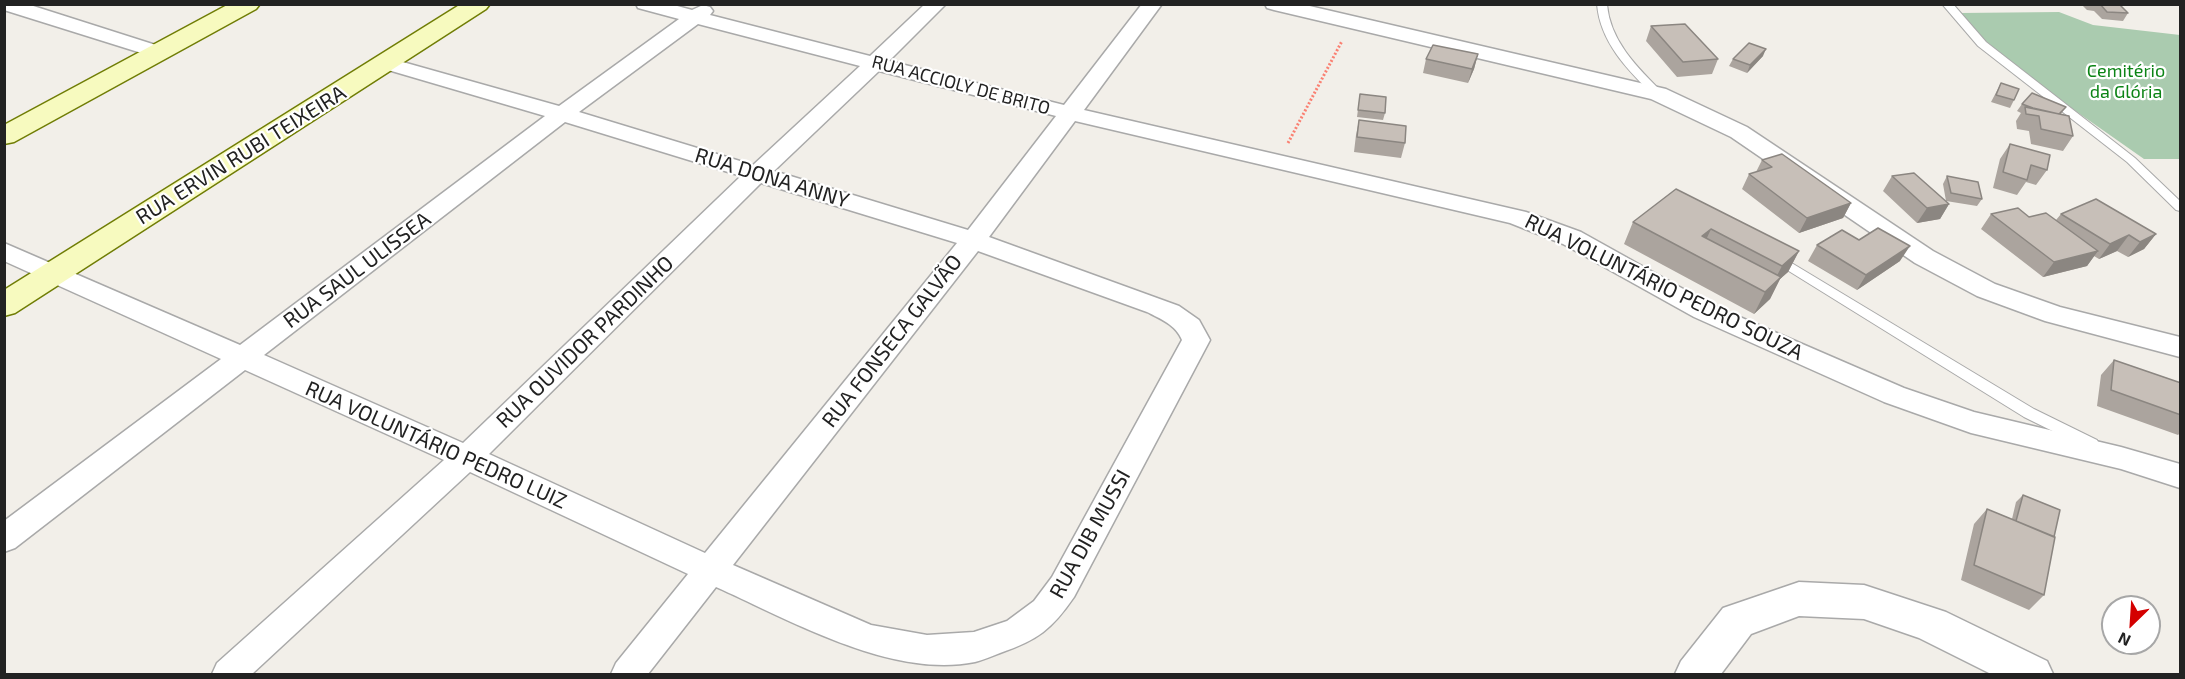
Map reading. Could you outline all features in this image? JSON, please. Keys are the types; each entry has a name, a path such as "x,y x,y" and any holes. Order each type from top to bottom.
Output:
{"main road":[{"path":"4,136 248,4"},
{"name":"RUA ERVIN RUBI TEIXEIRA","path":"4,305 478,4"}],"street":[{"path":"5,4 158,52"},
{"name":"RUA ACCIOLY DE BRITO","path":"645,4 703,11 876,62 1068,113 1278,161"},
{"name":"RUA OUVIDOR PARDINHO","path":"229,675 467,457 757,174 937,4"},
{"name":"RUA FONSECA GALVÃO","path":"628,675 973,240 1153,4"},
{"path":"1274,4 1658,94 1739,132 1924,257 1986,290 2054,315 2181,347"},
{"name":"RUA SAUL ULISSEA","path":"4,539 562,114 703,11"},
{"name":"RUA DONA ANNY","path":"385,63 562,114 973,240 1156,306"},
{"name":"RUA VOLUNTÁRIO PEDRO SOUZA","path":"1278,161 1517,216 1572,238 1703,310 1894,395 1971,422 2121,458 2181,476"},
{"name":"RUA VOLUNTÁRIO PEDRO LUIZ","path":"4,251 868,639"},
{"name":"RUA DIB MUSSI","path":"868,639 927,650 974,647 1018,632 1046,611 1064,587 1196,340 1185,320 1156,306"},
{"path":"1696,675 1737,621 1799,599 1863,602 1932,625 2032,675"}],"lane":[{"path":"1602,4 1603,25 1633,69 1658,94"},
{"path":"1947,4 1982,44 2131,160 2181,207"},
{"path":"1761,248 2029,413 2121,458"}],"path":[{"path":"1278,161 1353,21"}],"green space":[{"name":"Cemitério da Glória","path":"2059,12 2093,25 2180,35 2180,159 2144,159 2057,98 1983,39 1960,13"}],"building":[{"path":"2100,4 2119,4 2128,13 2107,12"},
{"path":"1685,24 1718,59 1683,62 1651,26"},
{"path":"1749,43 1766,49 1750,65 1733,59"},
{"path":"1433,45 1478,54 1472,69 1426,59"},
{"path":"2001,83 2019,89 2014,100 1996,95"},
{"path":"2032,93 2066,107 2059,114 2022,104"},
{"path":"1360,94 1386,97 1385,113 1358,110"},
{"path":"2025,107 2069,116 2073,136 2041,129 2039,116 2026,114"},
{"path":"1359,120 1406,126 1405,143 1357,137"},
{"path":"2010,144 2050,155 2047,170 2031,165 2027,180 2003,172"},
{"path":"1782,154 1851,203 1807,218 1749,174 1772,167 1762,160"},
{"path":"1914,173 1949,204 1927,208 1892,176"},
{"path":"1947,176 1978,182 1982,199 1951,193"},
{"path":"1676,189 1799,251 1782,266 1711,229 1702,236 1781,277 1765,292 1633,222"},
{"path":"2096,199 2156,234 2140,242 2129,235 2110,244 2061,214"},
{"path":"2018,208 2029,217 2046,213 2098,251 2054,262 1991,214"},
{"path":"1878,228 1910,246 1866,275 1817,245 1842,230 1859,240"},
{"path":"2114,360 2181,383 2181,415 2111,390"},
{"path":"2023,495 2060,510 2054,537 2016,521"},
{"path":"1987,509 2055,537 2044,595 1974,565"}]}
